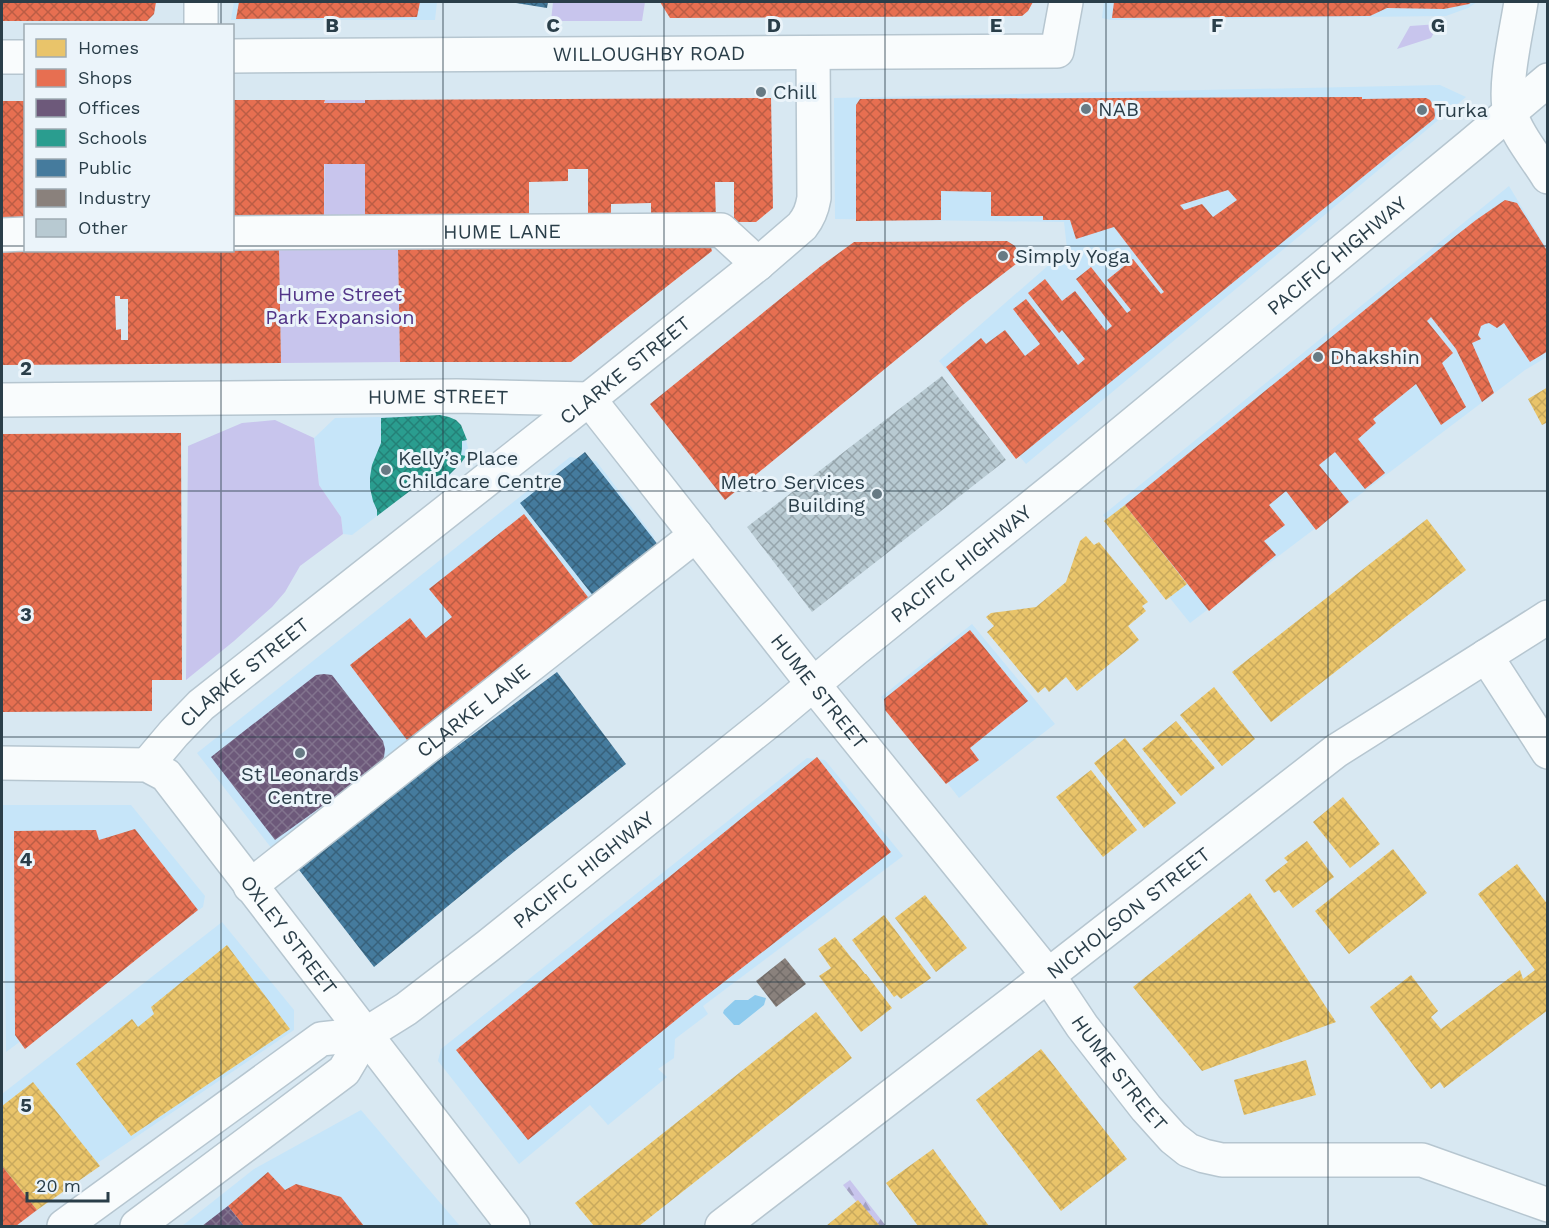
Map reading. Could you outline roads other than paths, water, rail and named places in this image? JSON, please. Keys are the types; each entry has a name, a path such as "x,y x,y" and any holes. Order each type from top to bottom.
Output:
{"street":[{"path":"201,2 201,24"},
{"name":"WILLOUGHBY ROAD","path":"234,56 1057,51 1066,2"},
{"path":"1521,2 1508,100 1510,112 1519,131 1548,177"},
{"name":"CLARKE STREET","path":"147,765 201,705 589,399 802,226 808,219 814,198 813,53"},
{"path":"2,57 24,57"},
{"name":"PACIFIC HIGHWAY","path":"63,1227 321,1039 366,1034 406,1010 1085,463 1548,80"},
{"name":"HUME LANE","path":"234,233 721,230 758,264"},
{"path":"2,235 24,234"},
{"name":"HUME STREET","path":"2,400 446,396 589,399 813,684 1048,975 1082,1026 1146,1108 1173,1138 1188,1150 1222,1160 1422,1160 1548,1205"},
{"name":"CLARKE LANE","path":"250,886 696,535"},
{"name":"NICHOLSON STREET","path":"722,1227 1336,751 1548,617"},
{"path":"1486,656 1548,752"},
{"path":"2,763 147,765"},
{"name":"OXLEY STREET","path":"147,765 166,775 513,1227"},
{"name":"PACIFIC HIGHWAY","path":"137,1227 344,1071 366,1034"}],"place":[{"name":"Chill","path":"761,92"},
{"name":"NAB","path":"1086,109"},
{"name":"Turka","path":"1422,110"},
{"name":"Simply Yoga","path":"1003,256"},
{"name":"Dhakshin","path":"1318,357"},
{"name":"Kelly’s Place Childcare Centre","path":"386,470"},
{"name":"Metro Services Building","path":"877,494"},
{"name":"St Leonards Centre","path":"300,753"}],"park label":[{"name":"Hume Street Park Expansion","path":"340,306"}]}
